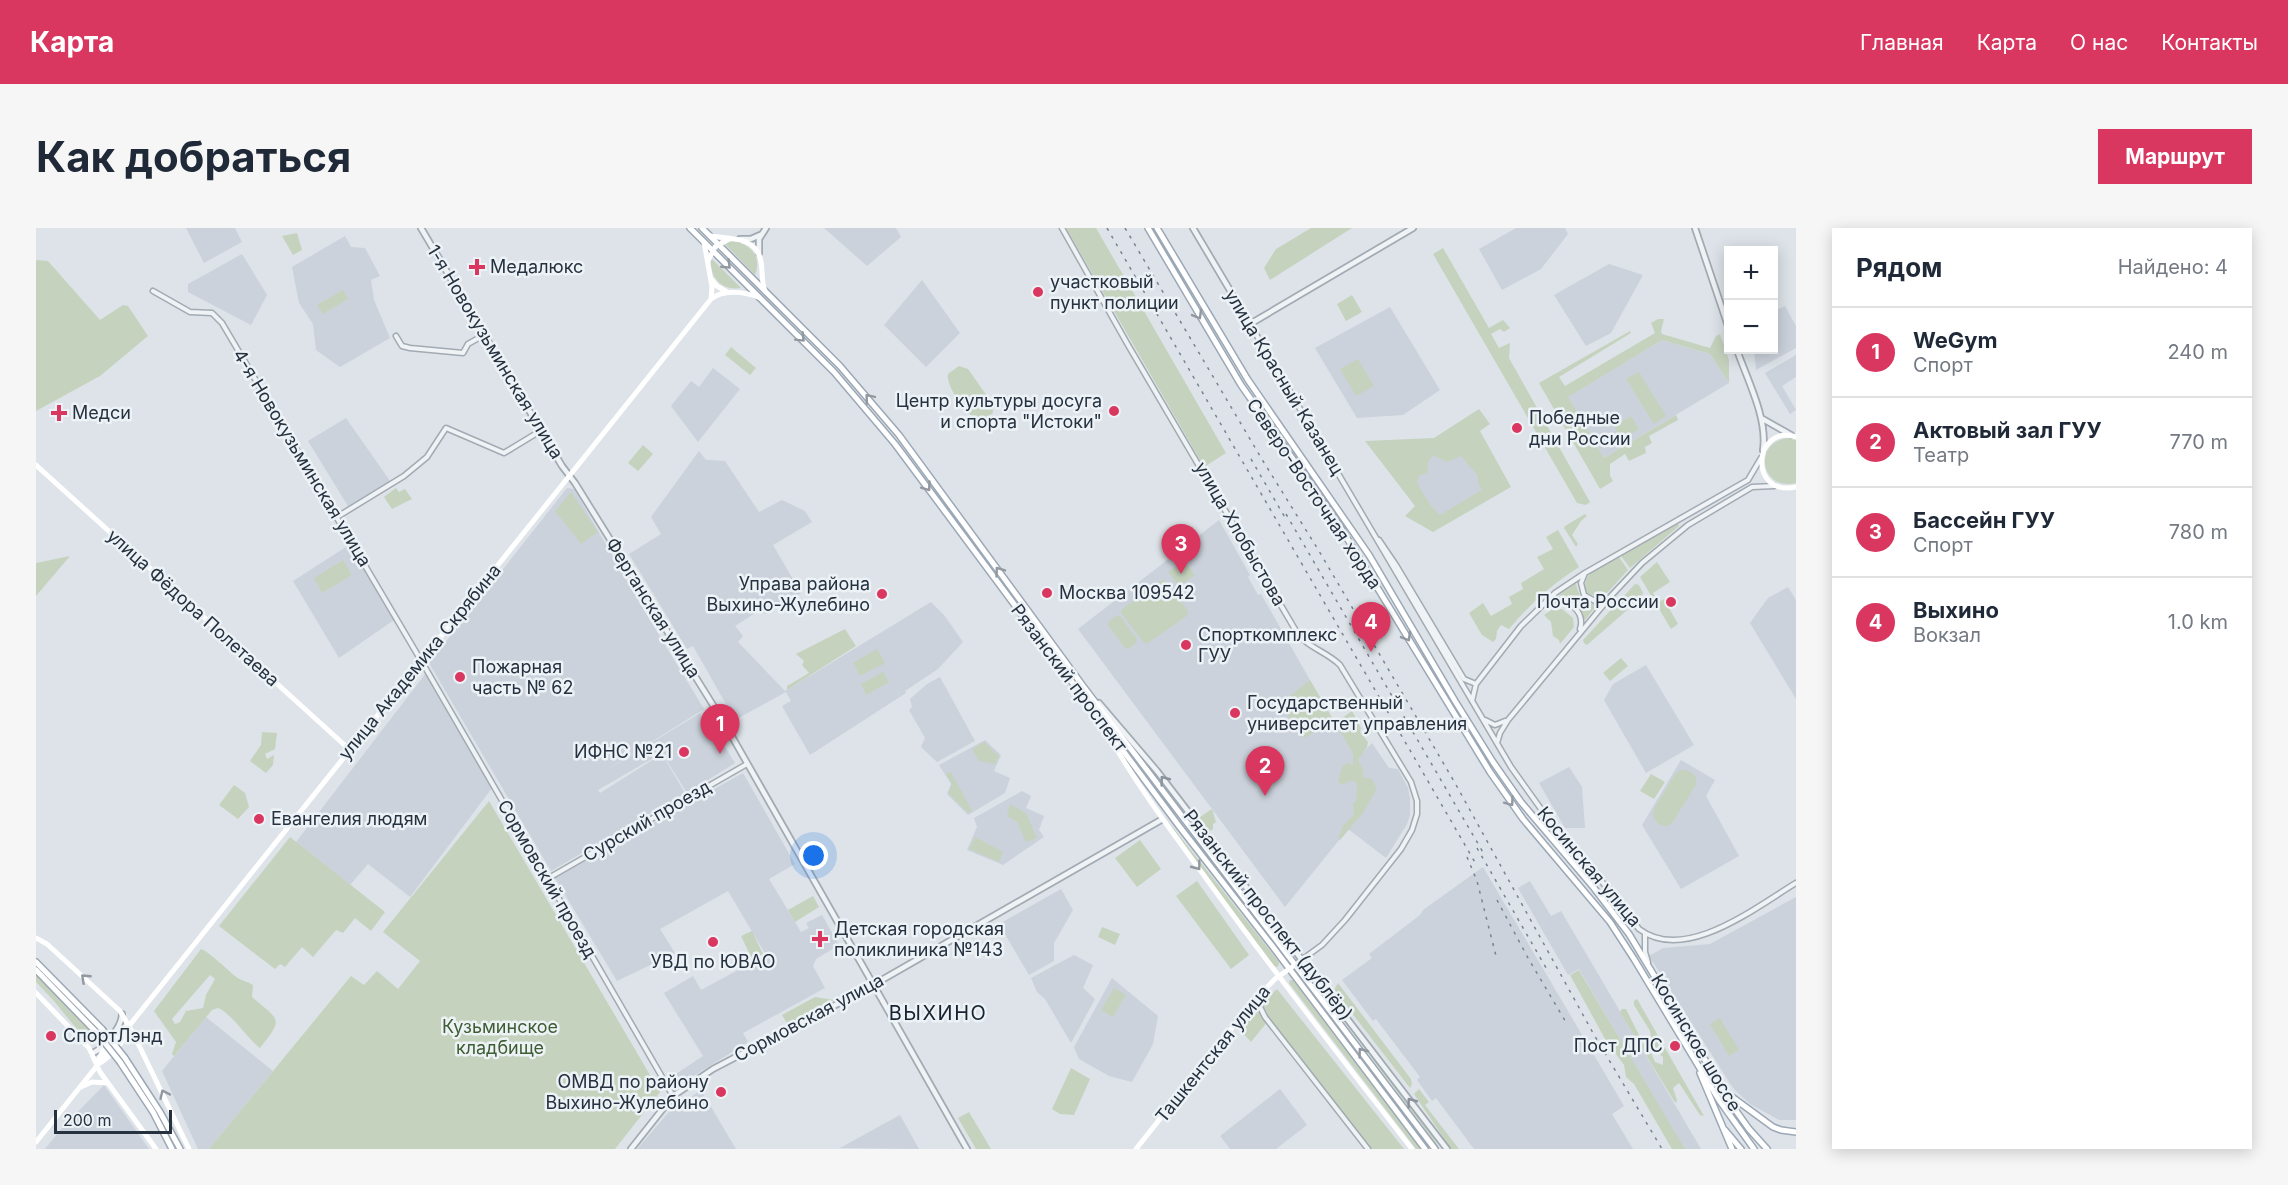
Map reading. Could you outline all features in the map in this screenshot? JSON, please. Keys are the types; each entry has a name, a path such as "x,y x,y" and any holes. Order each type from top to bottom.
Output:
{"main road":[{"name":"Рязанский проспект","path":"690,228 857,397 902,453 1179,826 1425,1149"},
{"name":"Рязанский проспект","path":"702,228 805,330 868,398 898,435 1083,686 1435,1149"},
{"name":"Северо-Восточная хорда","path":"1148,228 1235,376 1339,525 1490,772 1523,819 1607,919 1634,959"},
{"name":"Северо-Восточная хорда","path":"1157,228 1248,380 1353,530 1505,780 1629,934"},
{"path":"710,236 736,238 751,244 759,253 762,282 766,292"},
{"path":"707,265 712,250 718,244 736,238"},
{"path":"704,242 711,278 711,299 730,292"},
{"path":"738,293 756,283 762,268"},
{"path":"711,278 717,286 730,292 760,297"},
{"name":"улица Академика Скрябина","path":"36,1142 96,1066 101,1053 119,1031 129,1025 711,299"},
{"path":"1795,436 1773,439 1762,453 1761,464 1766,477 1796,493"},
{"name":"улица Фёдора Полетаева","path":"36,465 350,750"},
{"path":"1782,487 1796,487"},
{"name":"Рязанский проспект (дублёр)","path":"1100,719 1129,771 1161,820 1278,977 1412,1149"},
{"name":"Косинское шоссе","path":"1629,934 1720,1085 1755,1137 1767,1149"},
{"path":"36,936 122,1014 189,1149"},
{"name":"Косинское шоссе","path":"1634,959 1728,1114 1755,1149"},
{"path":"36,962 78,1002 160,1112 180,1149"},
{"name":"Ташкентская улица","path":"1136,1149 1256,999 1278,977 1296,964"},
{"path":"36,970 100,1031"},
{"path":"36,993 93,1053 96,1066 156,1149"},
{"path":"1688,1049 1732,1149"},
{"path":"122,1060 172,1149"},
{"path":"78,1089 92,1082 108,1083"},
{"path":"1720,1085 1735,1100 1769,1124 1781,1130 1796,1132"},
{"path":"1716,1115 1741,1149"}],"street":[{"name":"1-я Новокузьминская улица","path":"421,228 569,475"},
{"name":"улица Хлобыстова","path":"1062,228 1296,631 1302,640 1330,656 1340,665 1414,789 1417,814 1409,836 1335,931 1322,945 1296,964"},
{"name":"улица Красный Казанец","path":"1193,228 1484,720"},
{"path":"1250,324 1413,228"},
{"path":"1695,228 1724,314"},
{"path":"736,238 754,238 764,230"},
{"path":"759,253 759,242 764,230"},
{"name":"4-я Новокузьминская улица","path":"153,291 190,312 212,313 222,322 421,661"},
{"path":"396,336 402,346 463,353 468,344 484,335"},
{"path":"1472,702 1476,684 1521,626 1545,602 1585,573 1748,480 1756,469 1762,453 1764,435 1761,418 1738,354"},
{"path":"1761,418 1795,436"},
{"path":"337,517 404,476 427,457 446,428 504,453 537,433"},
{"name":"Ферганская улица","path":"569,475 747,764 967,1149"},
{"path":"1497,743 1508,720 1610,597 1642,563 1688,525 1752,487 1762,485 1782,487"},
{"name":"улица Красный Казанец","path":"1376,537 1396,565 1464,679 1476,684"},
{"path":"1585,573 1581,583 1584,595 1600,602 1610,597"},
{"path":"1545,602 1554,599 1564,601 1571,604 1579,613 1582,624 1574,640"},
{"name":"Сормовский проезд","path":"421,661 673,1096"},
{"name":"Рязанский проспект (дублёр)","path":"1083,686 1157,771 1447,1149"},
{"path":"1484,720 1495,725 1508,720"},
{"name":"Косинская улица","path":"1484,720 1522,783 1551,823 1603,883 1634,924 1645,934 1659,939 1679,940 1706,934 1796,884"},
{"name":"Сурский проезд","path":"547,879 747,764"},
{"name":"Сормовская улица","path":"631,1149 673,1096 735,1057 873,985 1161,820"},
{"path":"1645,934 1645,952 1650,966"},
{"path":"1256,999 1265,1017 1368,1149"},
{"path":"93,1053 100,1049 121,1023 122,1014"}],"shaded area":[{"path":"186,228 235,228 242,242 204,263"},
{"path":"824,228 896,228 901,237 867,266"},
{"path":"1516,228 1565,228 1568,234 1541,269 1502,290 1479,249"},
{"path":"345,236 351,247 365,248 380,276 371,280 374,300 390,338 340,367 316,350 313,324 299,303 292,267"},
{"path":"242,254 267,295 251,325 188,292 188,284"},
{"path":"1609,264 1643,275 1611,333 1586,346 1554,295"},
{"path":"922,280 960,333 926,367 884,325"},
{"path":"1785,306 1796,326 1796,348 1756,370 1754,354 1778,354 1778,309"},
{"path":"1390,307 1440,390 1403,415 1357,418 1315,348"},
{"path":"1662,340 1710,354 1729,383 1604,458 1567,397"},
{"path":"1796,355 1796,377 1782,386 1796,410 1790,414 1765,373"},
{"path":"713,368 740,389 698,442 671,406 691,381 699,387"},
{"path":"346,418 390,481 348,506 308,441"},
{"path":"1458,439 1492,492 1440,525 1406,471"},
{"path":"699,451 706,460 725,461 759,512 782,500 805,511 812,522 773,545 801,593 766,614 757,612 735,626 743,636 738,642 785,691 931,602 944,615 963,642 938,669 905,691 906,693 810,755 782,706 791,701 786,692 735,720 693,646 687,649 629,554 661,534 651,517"},
{"path":"567,488 574,489 704,709 594,778 700,713 707,726 711,725 735,763 687,793 662,753 598,790 600,793 662,754 685,793 551,871 429,663"},
{"name":"Государственный университет управления","path":"1219,520 1250,575 1248,577 1258,595 1261,594 1331,717 1358,757 1372,743 1389,768 1398,769 1408,788 1410,798 1410,815 1407,824 1386,858 1348,829 1285,907 1078,629"},
{"path":"349,545 394,620 339,658 293,581"},
{"path":"1788,587 1796,600 1796,699 1750,623 1768,598"},
{"path":"1646,665 1694,745 1646,773 1604,700 1613,684"},
{"path":"426,673 492,788 410,897 368,864 350,885 296,842"},
{"path":"940,677 975,741 937,762 921,747 925,738 909,710 912,707 910,699 927,684"},
{"path":"985,740 1001,755 994,771 1010,778 1005,793 968,815 947,794 951,784 939,765"},
{"path":"1681,760 1715,780 1706,796 1739,856 1681,889 1642,825"},
{"path":"1569,767 1582,787 1585,828 1565,828 1539,783"},
{"path":"743,773 795,864 769,879 801,932 809,928 806,923 822,915 839,945 816,959 813,966 825,988 743,1033 748,1042 676,1087 670,1078 703,1056 664,993 693,976 701,990 766,955 728,891 660,929 675,953 617,981 555,878"},
{"path":"1022,791 1031,796 1026,808 1044,816 1039,830 1044,837 1003,865 967,850 977,827 974,818"},
{"path":"1483,867 1624,1106 1612,1114 1633,1149 1474,1149 1436,1098 1432,1101 1417,1080 1420,1077 1376,1019 1373,1021 1342,980 1372,958 1369,954 1420,915 1423,910"},
{"path":"1530,881 1551,916 1561,911 1701,1149 1684,1149 1579,969 1568,975 1518,888"},
{"path":"1061,889 1073,910 1054,943 1054,961 1029,975 999,924"},
{"path":"1796,897 1796,1120 1779,1120 1750,1104 1733,1088 1649,956 1663,948 1710,944"},
{"path":"1074,955 1093,965 1083,988 1095,999 1071,1043 1045,999 1037,992 1031,978"},
{"path":"1112,978 1158,1016 1153,1044 1132,1082 1109,1076 1079,1059 1074,1047"},
{"path":"206,1017 273,1071 209,1149 198,1149 162,1071"},
{"path":"104,1085 149,1149 45,1149 62,1128"},
{"path":"1280,1089 1307,1125 1276,1149 1230,1149 1220,1136"},
{"path":"701,1090 736,1149 637,1149 669,1112"},
{"path":"900,1115 919,1149 840,1148"}],"green space":[{"path":"1066,228 1096,228 1226,453 1204,467"},
{"path":"1311,228 1352,228 1270,280 1264,268 1276,249"},
{"path":"297,233 302,250 293,255 282,236"},
{"path":"734,241 754,252 757,262 755,275 724,243"},
{"path":"1443,248 1489,328 1503,320 1510,328 1504,332 1500,329 1491,334 1499,348 1510,343 1509,358 1590,502 1586,505 1577,503 1433,254"},
{"path":"711,258 741,288 728,287 718,282 712,272"},
{"path":"36,260 48,261 100,320 123,305 128,306 148,336 100,376 36,411"},
{"path":"343,290 348,299 323,314 317,305"},
{"path":"1352,295 1362,312 1346,321 1337,304"},
{"path":"1664,319 1662,334 1710,348 1716,336 1720,334 1724,354 1727,354 1729,360 1729,383 1710,354 1662,340 1568,397 1604,458 1676,415 1678,420 1649,436 1652,443 1645,447 1646,453 1629,461 1625,454 1610,464 1610,476 1613,481 1600,489 1539,383 1630,331 1631,333 1559,377 1565,386 1655,333 1651,323"},
{"path":"731,347 756,368 750,375 725,355"},
{"path":"1358,359 1374,386 1356,396 1340,369"},
{"path":"959,366 968,369 992,403 993,413 982,421 965,409 950,386 948,374"},
{"path":"1639,372 1666,416 1654,424 1626,379"},
{"path":"1479,409 1490,424 1480,431 1511,487 1433,532 1405,516 1415,506 1365,441 1434,438","holes":["1433,455 1447,462 1461,456 1478,476 1478,483 1482,490 1440,515 1431,506 1417,483 1419,476 1428,472 1428,462"]},
{"path":"1631,416 1639,429 1621,439 1614,426"},
{"path":"1787,438 1796,440 1796,483 1784,484 1775,481 1769,474 1765,466 1765,457 1768,449 1776,442"},
{"path":"643,445 653,454 638,471 628,463"},
{"path":"396,488 399,492 405,489 412,499 392,509 384,497"},
{"path":"571,492 598,532 581,544 555,511"},
{"path":"1585,514 1587,516 1572,535 1578,544 1576,547 1564,528"},
{"path":"1678,523 1679,526 1630,568 1621,556"},
{"path":"1558,530 1579,567 1541,595 1509,629 1501,625 1493,642 1482,635 1469,613 1483,603 1491,616 1512,604 1509,597 1523,589 1521,583 1544,569 1537,557 1553,549 1546,537"},
{"path":"70,556 36,596 36,563"},
{"path":"1619,557 1628,570 1608,592 1599,597 1587,593 1585,586 1589,575 1600,566"},
{"path":"343,560 352,575 322,593 314,578"},
{"path":"1184,561 1195,575 1179,586 1168,572"},
{"path":"1657,562 1670,582 1653,593 1659,602 1664,599 1678,624 1671,629 1640,577"},
{"path":"1162,580 1188,611 1188,615 1148,643 1144,643 1121,613 1122,609"},
{"path":"1576,583 1583,599 1589,603 1598,604 1585,620 1575,603 1559,595"},
{"path":"1635,584 1639,585 1643,593 1641,598 1587,645 1584,643 1583,640"},
{"path":"1554,608 1562,609 1573,618 1574,627 1560,644 1559,640 1553,636 1551,622 1544,615"},
{"path":"1120,616 1137,639 1136,643 1128,649 1108,625 1109,621"},
{"path":"845,629 856,646 787,690 787,686 809,673 802,665 804,661 796,654"},
{"path":"877,649 885,663 860,676 853,663"},
{"path":"1621,658 1628,666 1610,681 1603,673"},
{"path":"883,672 889,682 866,695 861,684"},
{"path":"1310,680 1333,719 1305,738 1280,704"},
{"path":"1352,711 1361,728 1360,732 1368,742 1358,760 1364,771 1362,776 1371,778 1377,789 1363,813 1340,840 1338,838 1343,826 1354,814 1353,803 1356,801 1357,787 1355,781 1343,785 1338,782 1342,767 1348,763 1353,765 1353,753 1335,723"},
{"path":"262,732 277,733 275,749 265,754 267,759 274,755 273,765 266,773 250,761 261,745"},
{"path":"984,742 999,756 995,764 979,761 972,749"},
{"path":"1681,770 1693,773 1696,785 1672,823 1668,826 1659,825 1653,817 1654,809 1675,774"},
{"path":"951,772 972,811 968,813 948,793 952,784 946,774"},
{"path":"1651,774 1665,782 1654,799 1640,791"},
{"path":"234,785 245,793 249,807 238,819 219,805"},
{"name":"Кузьминское кладбище","path":"489,801 660,1092 615,1149 209,1149 351,976 364,985 377,971 398,989 420,961 383,932"},
{"path":"1010,804 1026,813 1037,838 1026,842 1017,822 1007,816"},
{"path":"1156,806 1279,962 1278,967 1273,966"},
{"path":"1212,809 1216,822 1213,824 1213,829 1207,833 1197,819"},
{"path":"290,837 385,912 371,931 355,918 343,933 336,930 313,957 302,947 285,967 280,964 275,969 219,926"},
{"path":"975,837 1003,852 999,862 969,849"},
{"path":"1140,840 1161,869 1137,887 1115,858"},
{"path":"1197,881 1249,955 1231,969 1176,896"},
{"path":"813,896 819,907 795,922 788,910"},
{"path":"1102,927 1120,934 1115,945 1098,937"},
{"path":"752,931 763,954 752,959 741,936"},
{"path":"201,949 237,978 253,985 252,997 276,1020 273,1031 260,1048 223,1011 218,1008 212,1010 174,1056 172,1054 176,1042 154,1011","holes":["210,975 215,979 206,995 203,1008 186,1011 180,1022 175,1024 172,1019"]},
{"path":"1579,970 1685,1149 1672,1149 1634,1084 1626,1077 1624,1065 1605,1039 1570,975"},
{"path":"1309,971 1425,1123 1440,1149 1307,972"},
{"path":"36,973 79,1017 94,1037 88,1043 36,982"},
{"path":"1293,980 1421,1149 1416,1149 1289,983"},
{"path":"1338,983 1411,1079 1410,1088 1334,990"},
{"path":"1114,988 1126,995 1113,1017 1101,1010"},
{"path":"1277,989 1404,1149 1369,1149 1268,1021 1251,1042 1240,1030 1259,1005"},
{"path":"815,997 834,1000 788,1025 782,1015"},
{"path":"1637,999 1704,1116 1700,1115 1679,1083 1673,1088 1677,1100 1676,1103 1674,1101 1620,1012 1626,1009 1646,1049 1650,1050 1655,1062 1663,1065 1663,1057 1653,1048 1650,1031 1634,1005"},
{"path":"1720,1018 1739,1050 1729,1056 1710,1024"},
{"path":"1071,1068 1090,1079 1074,1115 1060,1114 1052,1109"},
{"path":"1419,1089 1429,1102 1425,1105 1459,1149 1451,1149 1414,1094"},
{"path":"969,1112 991,1149 976,1149 958,1118"}],"railway":[{"path":"1107,228 1476,864"},
{"path":"1125,228 1455,783 1593,1033 1662,1149"},
{"path":"1251,459 1287,521"},
{"path":"1286,514 1484,854"},
{"path":"1477,848 1549,973"},
{"path":"1467,857 1477,881 1496,956"},
{"path":"1497,900 1567,1024"}],"place":[{"name":"Медалюкс","path":"477,267"},
{"name":"участковый пункт полиции","path":"1038,292"},
{"name":"Центр культуры досуга и спорта \"Истоки\"","path":"1114,411"},
{"name":"Медси","path":"59,413"},
{"name":"Победные дни России","path":"1517,428"},
{"name":"Бассейн ГУУ","path":"1181,574"},
{"name":"Москва 109542","path":"1047,593"},
{"name":"Управа района Выхино-Жулебино","path":"882,594"},
{"name":"Почта России","path":"1671,602"},
{"name":"Спорткомплекс ГУУ","path":"1186,645"},
{"name":"Выхино","path":"1371,652"},
{"name":"Пожарная часть № 62","path":"460,677"},
{"name":"Государственный университет управления","path":"1235,713"},
{"name":"ИФНС №21","path":"684,752"},
{"name":"WeGym","path":"720,754"},
{"name":"Актовый зал ГУУ","path":"1265,796"},
{"name":"Евангелия людям","path":"259,819"},
{"name":"Детская городская поликлиника №143","path":"820,939"},
{"name":"УВД по ЮВАО","path":"713,942"},
{"name":"СпортЛэнд","path":"51,1036"},
{"name":"Пост ДПС","path":"1675,1046"},
{"name":"ОМВД по району Выхино-Жулебино","path":"721,1092"}],"district":[{"name":"ВЫХИНО","path":"938,1013"}]}
